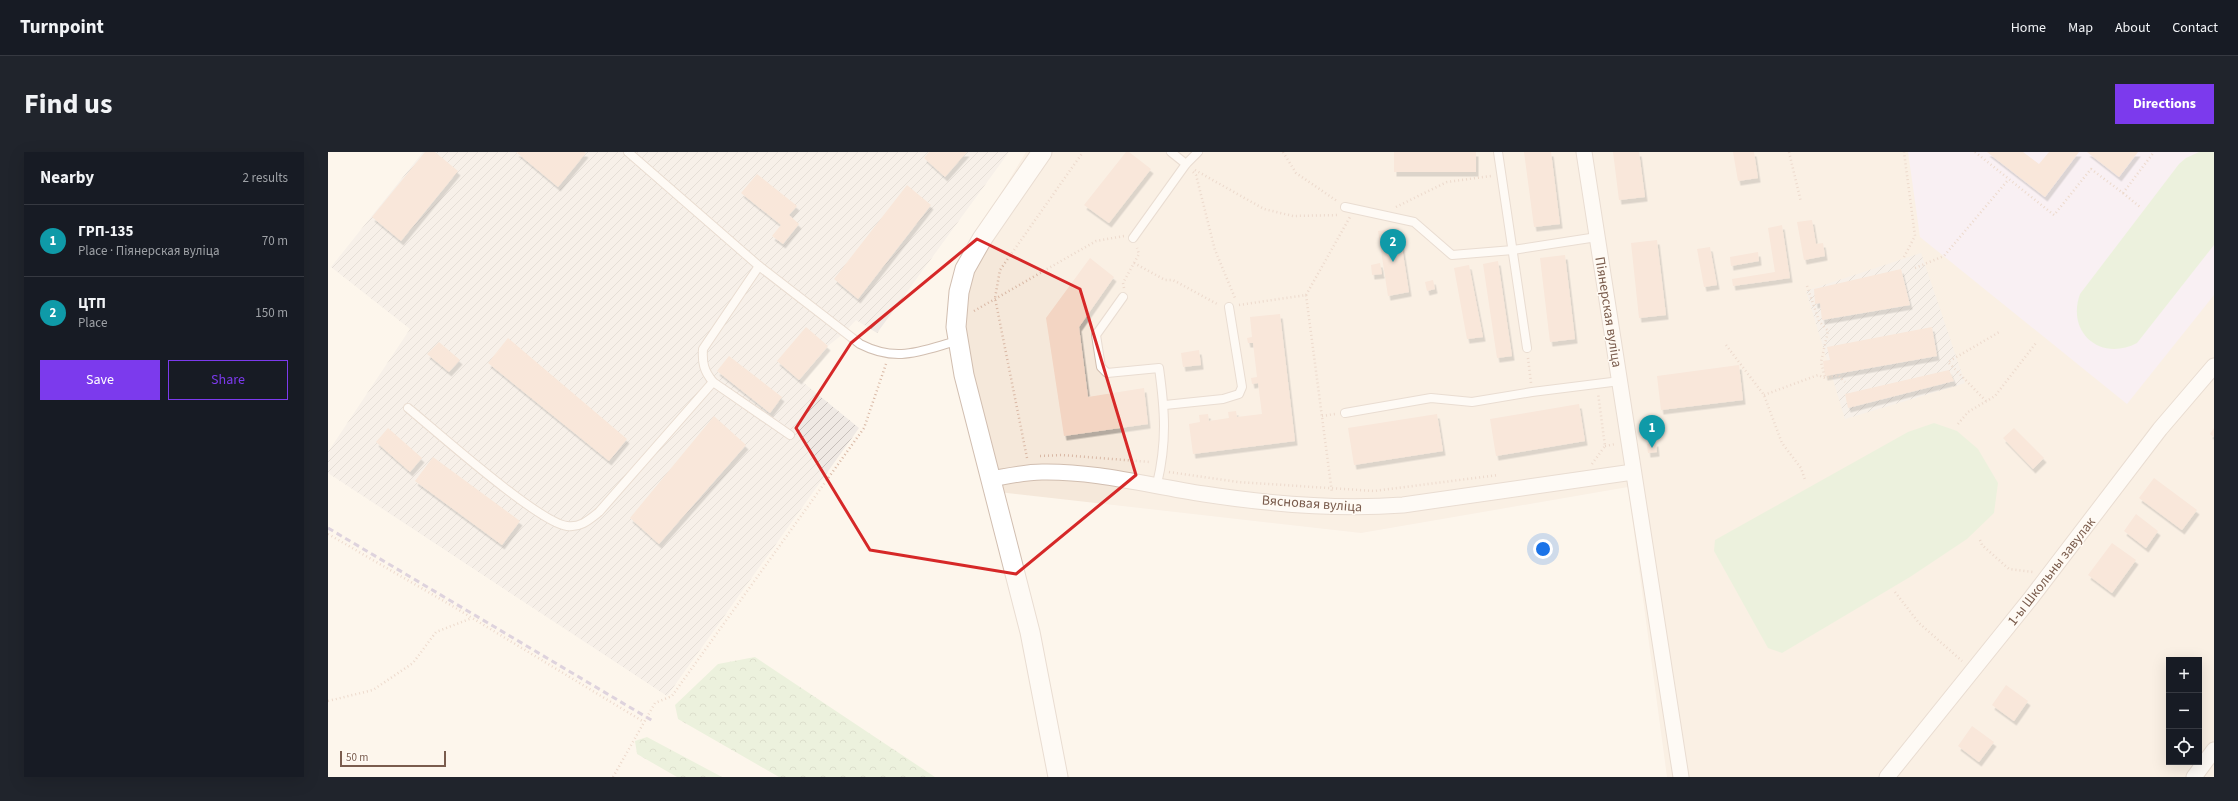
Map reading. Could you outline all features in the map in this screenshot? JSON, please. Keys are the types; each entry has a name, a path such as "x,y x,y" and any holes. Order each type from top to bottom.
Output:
{"street":[{"path":"1042,152 997,217 965,269 959,292 956,321 957,341 1030,632 1058,777"},
{"name":"Піянерская вуліца","path":"1584,152 1680,777"},
{"name":"1-ы Школьны завулак","path":"1887,777 2050,574 2160,429 2214,366"},
{"name":"Вясновая вуліца","path":"991,479 1030,473 1160,473 1212,495 1334,506 1373,507 1403,505 1633,472"},
{"path":"2194,777 2214,750"}],"lane":[{"path":"628,152 760,266 860,344 880,354 889,355 912,353 957,341"},
{"path":"1171,152 1186,164"},
{"path":"1134,236 1186,164 1198,152"},
{"path":"1498,152 1527,348"},
{"path":"1346,207 1414,222 1452,255 1513,250 1597,237"},
{"path":"760,266 703,349 702,361 705,372 713,382 790,435"},
{"path":"1124,296 1096,335 1101,367 1107,373 1160,368 1165,405 1166,430 1160,473"},
{"path":"1165,405 1223,399 1238,394 1242,387 1229,307"},
{"path":"1345,413 1431,398 1472,402 1532,392 1620,381"},
{"path":"408,408 533,509 565,526 575,527 588,521 599,512 713,382"}],"path":[{"path":"1030,473 995,298 1000,270 1083,152"},
{"path":"1283,152 1296,173 1346,207"},
{"path":"1789,152 1801,202"},
{"path":"1904,152 1915,236 1904,257"},
{"path":"1976,152 2008,180 2054,215 2092,168 2140,207"},
{"path":"2123,193 2154,152"},
{"path":"1186,164 1264,209 1293,216 1337,216 1354,209"},
{"path":"1186,164 1196,175 1215,250 1238,305"},
{"path":"1379,215 1447,182 1501,175"},
{"path":"1915,268 1944,256 2008,180"},
{"path":"1334,506 1306,295 1354,209"},
{"path":"956,321 1096,241 1134,236 1139,254 1123,283 1124,296"},
{"path":"1134,263 1165,280 1173,280 1216,304 1229,307 1306,295"},
{"path":"1807,286 1819,321 1828,331 1821,362 1825,378"},
{"path":"1986,401 1948,362 2001,331"},
{"path":"1958,424 1968,412 1995,396 2036,343"},
{"path":"1726,345 1764,395 1782,443 1800,468 1806,480"},
{"path":"1527,348 1532,392"},
{"path":"614,777 655,703 672,696 864,428 889,355"},
{"path":"1764,395 1818,375 1825,378 1838,376 1845,382"},
{"path":"1585,465 1592,464 1605,446 1597,385"},
{"path":"1027,457 1062,455 1160,473 1238,482 1374,491 1506,474"},
{"path":"328,534 472,618 644,722"},
{"path":"1980,540 1982,545 2009,569 2050,574"},
{"path":"1895,592 1919,623 1973,670"},
{"path":"328,700 373,690 412,663 436,632 472,618"}],"highlighted area":[{"path":"977,239 1080,289 1136,475 1016,574 870,550 796,428 851,343"}],"shaded area":[{"path":"423,152 1009,152 877,333 856,320 844,333 828,346 799,379 859,428 667,696 328,473 328,452 410,329 331,267"},
{"path":"1026,152 2214,152 2214,777 1667,777 1628,487 1361,533 990,491 949,337 962,258"},
{"path":"1908,152 2214,152 2214,295 2127,404 1920,237"},
{"path":"1921,253 1965,383 1845,419 1806,291"}],"green space":[{"path":"2199,152 2214,152 2214,245 2137,343 2124,348 2111,349 2099,346 2082,332 2078,321 2077,308 2080,294 2179,164 2186,158"},
{"path":"1934,423 1957,431 1978,449 1998,483 1994,513 1967,539 1910,577 1782,653 1768,648 1714,551 1715,540 1908,432"},
{"path":"755,657 935,777 779,777 678,719 675,705 718,664"},
{"path":"647,737 722,777 677,777 637,754 635,741"}],"building":[{"path":"425,152 435,152 458,171 401,241 372,217"},
{"path":"516,152 584,152 586,153 558,187"},
{"path":"929,152 967,152 945,177 924,158"},
{"path":"1126,152 1129,152 1151,169 1109,223 1084,205"},
{"path":"1394,152 1476,152 1476,172 1394,172"},
{"path":"1524,152 1551,152 1560,224 1534,227"},
{"path":"1613,152 1639,152 1645,197 1619,200"},
{"path":"1733,152 1754,152 1758,178 1738,181"},
{"path":"1987,152 2023,152 2039,164 2049,152 2079,152 2045,197"},
{"path":"2087,152 2138,152 2119,177"},
{"path":"757,174 797,206 789,215 799,224 783,244 772,236 781,225 741,193"},
{"path":"907,185 931,205 858,299 834,279"},
{"path":"1812,220 1816,244 1823,243 1825,256 1804,260 1797,222"},
{"path":"1782,225 1790,278 1733,286 1732,279 1775,272 1768,228"},
{"path":"1399,228 1409,292 1388,296 1378,231"},
{"path":"1657,240 1666,315 1639,318 1631,243"},
{"path":"1710,247 1717,285 1704,287 1697,249"},
{"path":"1758,252 1759,261 1731,266 1730,257"},
{"path":"1565,255 1575,339 1550,342 1540,258"},
{"path":"1090,258 1114,277 1079,327 1088,397 1144,388 1148,424 1064,436 1046,318"},
{"path":"1498,261 1512,356 1497,358 1483,264"},
{"path":"1380,263 1382,274 1372,275 1371,265"},
{"path":"1469,265 1483,337 1467,339 1454,268"},
{"path":"1901,269 1910,305 1822,320 1820,303 1815,304 1814,289"},
{"path":"1433,280 1435,289 1427,291 1425,282"},
{"path":"1280,314 1295,441 1193,454 1189,424 1200,422 1199,415 1208,414 1209,421 1229,418 1228,412 1236,411 1237,417 1262,414 1258,383 1252,384 1251,378 1257,377 1253,343 1248,343 1247,338 1252,337 1250,317"},
{"path":"806,327 828,346 799,380 777,361"},
{"path":"1932,327 1937,356 1825,376 1823,361 1830,360 1827,347"},
{"path":"508,338 627,439 609,461 488,363"},
{"path":"439,342 460,360 449,372 427,354"},
{"path":"1199,350 1201,365 1183,367 1181,353"},
{"path":"729,356 782,397 770,413 717,371"},
{"path":"1739,365 1743,400 1661,410 1657,376"},
{"path":"1949,370 1954,381 1848,408 1845,394"},
{"path":"1579,404 1585,441 1496,456 1490,419"},
{"path":"1437,414 1443,451 1354,465 1348,428"},
{"path":"714,416 746,445 659,544 630,518"},
{"path":"388,428 422,458 410,472 376,442"},
{"path":"2014,428 2044,458 2033,469 2003,438"},
{"path":"2214,428 2214,437 2210,434"},
{"path":"1656,442 1657,452 1648,453 1647,444"},
{"path":"433,457 520,521 502,545 415,481"},
{"path":"2154,478 2197,510 2182,530 2139,498"},
{"path":"2136,514 2158,531 2146,548 2124,531"},
{"path":"2112,543 2136,560 2112,593 2088,575"},
{"path":"2006,685 2028,701 2014,721 1992,705"},
{"path":"1972,726 1994,742 1979,762 1958,746"}],"railway":[{"path":"328,528 653,721"}],"place":[{"name":"ЦТП","path":"1393,262"},
{"name":"ГРП-135","path":"1652,448"}]}
